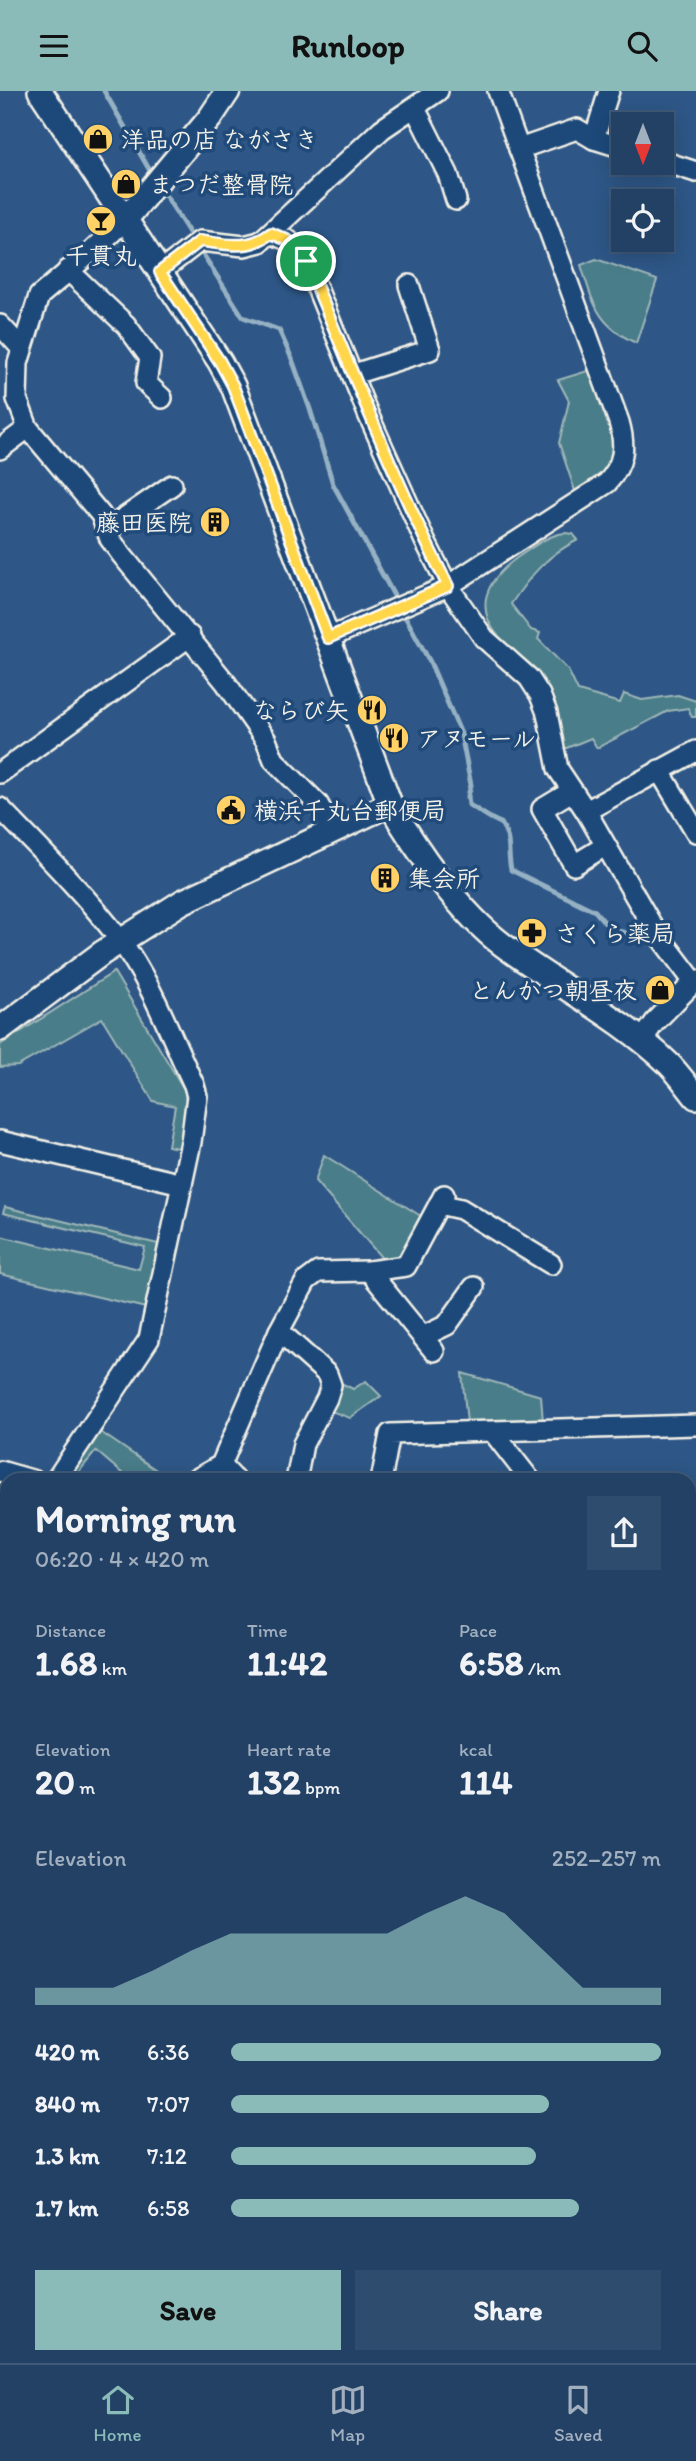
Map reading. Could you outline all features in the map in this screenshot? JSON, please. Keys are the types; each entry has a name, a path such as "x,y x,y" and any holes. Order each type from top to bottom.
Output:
{"street":[{"path":"40,91 220,362 233,386 390,804 424,856 477,922 503,945 642,1040 671,1066 696,1097"},
{"path":"228,91 210,118 126,219 38,296 20,356 17,399 28,428 101,515 110,539 190,636 266,740 279,768 318,804 332,830"},
{"path":"160,272 200,241 244,246 260,242 382,129 438,91"},
{"path":"328,638 448,586 607,483 622,460 624,447 619,422 498,91"},
{"path":"594,139 609,91"},
{"path":"415,107 448,174 456,200"},
{"path":"519,149 577,129 594,139 611,144"},
{"path":"674,165 696,172"},
{"path":"271,233 289,241 306,261 368,414 448,586 484,638 529,678 540,695 547,713 558,769 586,811 654,929 695,981 655,1022 642,1040"},
{"path":"68,270 126,325 150,358 146,383 162,398"},
{"path":"354,374 430,350 409,285"},
{"path":"0,325 20,356"},
{"path":"0,378 20,356"},
{"path":"0,450 28,428"},
{"path":"108,529 172,485"},
{"path":"0,773 190,636"},
{"path":"586,811 696,751"},
{"path":"659,770 696,832"},
{"path":"572,791 542,809 575,865 605,846"},
{"path":"0,1029 120,941 182,902 390,804"},
{"path":"0,808 42,850 120,941 145,981 197,1096 191,1142 149,1339 60,1473"},
{"path":"0,1141 182,1184"},
{"path":"207,1473 220,1465 279,1331 306,1281 318,1272 369,1271 406,1266 442,1199 551,1264"},
{"path":"369,1271 429,1343 447,1325 474,1287"},
{"path":"279,1331 327,1374 331,1385 303,1444 298,1473"},
{"path":"383,1473 390,1434 696,1425"},
{"path":"493,1431 525,1473"},
{"path":"220,1465 228,1473"}],"green space":[{"path":"596,259 657,280 636,343 613,329 593,302 581,265"},
{"path":"591,370 609,419 613,446 606,469 575,491 559,443 569,401 558,380"},
{"path":"565,533 573,534 578,540 557,552 540,567 511,604 531,630 540,633 538,639 568,670 578,691 620,703 624,694 642,700 678,695 696,701 696,717 692,717 688,708 668,711 597,748 591,738 564,749 556,712 546,686 533,669 504,643 489,623 486,598 494,580 518,557 540,542"},
{"path":"114,972 185,1091 187,1121 182,1149 168,1146 175,1106 153,1101 102,1018 18,1066 0,1067 0,1045"},
{"path":"324,1155 424,1218 402,1262 386,1263 315,1181"},
{"path":"5,1207 158,1244 146,1308 0,1274 0,1236 139,1269 145,1247 3,1213"},
{"path":"462,1373 541,1396 543,1422 467,1423"},
{"path":"366,1381 381,1396 350,1418 328,1410 339,1382 353,1389"},
{"path":"99,1431 161,1473 122,1473 96,1451 78,1473 68,1473"}],"waterway":[{"path":"104,91 153,176"},
{"path":"160,187 243,317 279,330 310,409 333,484 398,603"},
{"path":"402,611 430,662 461,734 471,785 469,805 501,823 508,840 511,870 595,911 610,929 654,940"}],"place":[{"name":"洋品の店 ながさき","path":"98,139"},
{"name":"まつだ整骨院","path":"126,184"},
{"name":"千貫丸","path":"101,221"},
{"name":"藤田医院","path":"215,522"},
{"name":"ならび矢","path":"372,710"},
{"name":"アヌモール","path":"394,738"},
{"name":"横浜千丸台郵便局","path":"231,810"},
{"name":"集会所","path":"385,878"},
{"name":"さくら薬局","path":"532,933"},
{"name":"とんかつ朝昼夜","path":"660,990"}],"route":[{"path":"271,233 289,241 306,261 368,414 448,586 328,638 233,386 160,272 200,241 244,246 260,242 271,233"}]}
